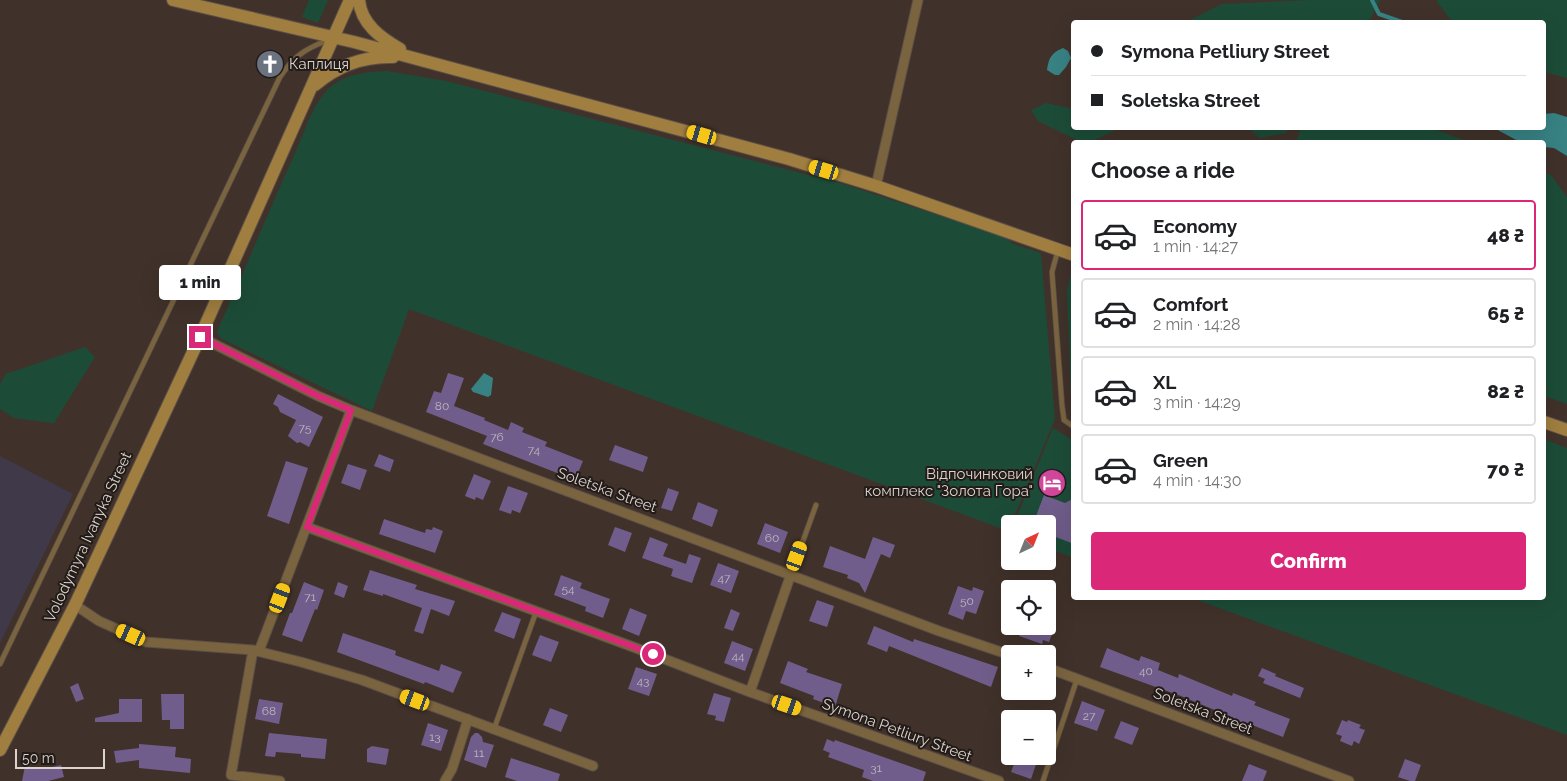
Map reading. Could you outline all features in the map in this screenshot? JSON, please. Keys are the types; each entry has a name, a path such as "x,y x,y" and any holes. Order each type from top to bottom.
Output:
{"main road":[{"path":"173,0 335,37 780,157 876,186 1071,254"},
{"name":"Volodymyra Ivanyka Street","path":"0,750 75,605 200,337 350,0"},
{"path":"358,0 363,17 370,26 387,42 415,58"},
{"path":"312,88 324,77 340,67 364,59 380,57 415,58"},
{"path":"1546,423 1567,430"}],"street":[{"path":"876,186 918,0"},
{"name":"Soletska Street","path":"200,337 351,410 940,631 1001,652"},
{"path":"280,781 231,775 256,650 307,527 351,410"},
{"name":"Symona Petliury Street","path":"307,527 750,692 999,781"},
{"path":"750,692 791,574"},
{"path":"75,605 99,621 146,642 256,650 362,680 593,766"},
{"name":"Soletska Street","path":"1056,671 1349,781"},
{"path":"445,781 452,769 468,719"}],"lane":[{"path":"0,664 280,77 290,62 307,48 335,37"},
{"path":"1058,249 1052,272 1062,405 1064,420 1071,425"},
{"path":"791,574 816,505"},
{"path":"494,729 536,612"},
{"path":"1043,781 1077,678"}],"shaded area":[{"path":"0,456 73,494 0,643"}],"green space":[{"path":"309,0 328,0 318,23 302,17"},
{"path":"1310,0 1380,0 1370,20 1190,20 1222,4"},
{"path":"1436,0 1567,0 1567,78 1546,73 1546,20 1451,20"},
{"path":"387,71 446,81 843,184 1005,237 1013,244 1041,253 1055,419 1015,515 1001,515 1001,528 409,309 372,411 222,339 217,334 218,329 315,107 326,92 339,81 359,74"},
{"path":"1046,103 1071,108 1071,130 1116,130 1094,140 1077,140 1038,121 1031,110"},
{"path":"1250,130 1288,130 1285,133 1260,138"},
{"path":"1300,130 1436,130 1464,140 1297,140"},
{"path":"1546,173 1551,175 1567,197 1567,404 1546,397"},
{"path":"1071,272 1071,397 1067,291"},
{"path":"85,347 95,357 54,423 14,418 0,409 0,384 6,374"},
{"name":"Відпочинковий комплекс \"Золота Гора\"","path":"1053,428 1071,439 1071,557 1056,551 1056,515 1018,515"},
{"path":"1546,440 1567,448 1567,735 1197,600 1546,600"}],"water":[{"path":"1063,48 1068,51 1071,58 1059,75 1055,75 1047,70 1049,62 1053,54"},
{"path":"1554,113 1567,117 1567,156 1554,148 1546,147 1546,140 1516,140 1498,130 1546,130 1546,114"},
{"path":"484,373 493,378 491,395 488,397 473,392 471,389"}],"building":[{"path":"448,373 464,378 454,406 485,418 484,420 508,430 511,422 524,428 522,432 547,442 545,446 583,461 575,480 483,444 487,436 426,412 434,391 441,393"},
{"path":"278,394 323,417 309,447 300,442 297,443 288,436 296,420 280,412 278,407 273,404"},
{"path":"615,445 648,457 643,472 609,460"},
{"path":"379,454 394,460 390,472 374,466"},
{"path":"286,461 308,468 289,524 267,516"},
{"path":"348,464 367,470 360,490 341,483"},
{"path":"474,474 491,481 483,500 476,497 475,500 465,496"},
{"path":"508,486 528,493 520,513 512,510 511,514 499,510"},
{"path":"668,488 679,492 672,511 661,508"},
{"path":"1044,495 1065,503 1071,500 1071,543 1056,537 1056,515 1036,515"},
{"path":"698,502 718,510 712,527 692,519"},
{"path":"384,519 425,533 426,529 432,530 433,527 443,531 435,553 379,534"},
{"path":"765,523 788,532 780,553 757,544"},
{"path":"615,527 632,533 625,552 608,545"},
{"path":"650,537 668,544 663,556 686,564 689,554 701,558 692,583 671,576 673,569 642,558"},
{"path":"873,537 895,545 890,558 881,554 865,593 859,583 847,578 848,575 823,567 830,546 865,559"},
{"path":"718,563 739,571 731,593 710,585"},
{"path":"370,570 417,585 415,589 455,601 449,616 431,609 423,634 414,631 422,608 383,594 383,596 363,590"},
{"path":"561,575 582,583 580,588 610,599 603,618 585,611 586,607 554,595"},
{"path":"304,582 324,590 302,642 282,635"},
{"path":"338,582 348,586 344,598 334,594"},
{"path":"958,586 972,591 973,587 984,591 976,614 966,611 963,620 948,614"},
{"path":"817,600 834,606 827,627 809,621"},
{"path":"630,608 647,615 639,636 622,629"},
{"path":"731,609 740,613 733,631 724,628"},
{"path":"502,612 521,619 514,639 494,631"},
{"path":"874,626 913,642 914,639 998,667 991,687 889,646 887,652 867,644"},
{"path":"343,633 396,651 395,655 439,671 441,664 462,672 453,693 337,652"},
{"path":"540,635 559,642 551,662 532,655"},
{"path":"1052,635 1049,642 1043,640 1042,644 1019,636"},
{"path":"732,641 753,649 745,671 724,663"},
{"path":"1107,648 1139,661 1141,656 1160,663 1158,670 1178,678 1179,674 1232,696 1233,693 1256,702 1254,705 1290,719 1283,737 1247,723 1246,725 1181,696 1100,667"},
{"path":"788,661 808,669 806,672 842,684 835,707 813,699 814,696 780,683"},
{"path":"636,667 657,674 649,696 628,689"},
{"path":"1262,668 1276,674 1275,676 1304,688 1300,698 1263,683 1265,679 1258,676"},
{"path":"78,683 84,699 76,702 70,687"},
{"path":"714,693 731,698 724,722 715,720 716,716 707,714"},
{"path":"161,694 184,694 184,729 170,729 170,720 162,720"},
{"path":"119,699 142,699 142,722 95,722 95,718 119,713"},
{"path":"259,699 283,703 279,724 255,719"},
{"path":"1082,701 1105,710 1097,731 1074,723"},
{"path":"550,708 568,715 561,732 543,725"},
{"path":"1342,720 1347,722 1348,720 1361,725 1359,728 1365,730 1359,744 1354,741 1352,746 1340,741 1342,736 1336,734"},
{"path":"1121,721 1139,728 1132,745 1114,738"},
{"path":"428,723 448,730 441,751 421,745"},
{"path":"269,733 327,739 325,759 301,757 301,754 276,752 275,757 265,756"},
{"path":"478,733 482,737 483,742 494,745 486,768 464,760 471,737"},
{"path":"827,739 834,742 835,740 926,772 923,781 873,781 862,777 864,770 828,757 830,753 823,750"},
{"path":"139,744 176,747 175,757 191,759 190,773 139,768 139,760 116,763 114,751 139,748"},
{"path":"372,746 389,749 386,765 367,762 367,749"},
{"path":"511,758 560,774 558,781 517,781 505,777"},
{"path":"1405,759 1421,765 1415,781 1398,777"},
{"path":"1249,764 1267,771 1263,781 1242,781"},
{"path":"61,765 64,777 48,781 22,781 25,766 44,769"},
{"path":"1014,765 1036,765 1031,779 1011,772"}],"waterway":[{"path":"1372,0 1379,14 1396,20"}],"place":[{"name":"Каплиця","path":"270,64"},
{"name":"Відпочинковий комплекс \"Золота Гора\"","path":"1052,483"}],"route":[{"path":"200,337 318,396 351,410 307,527 653,654"}]}
